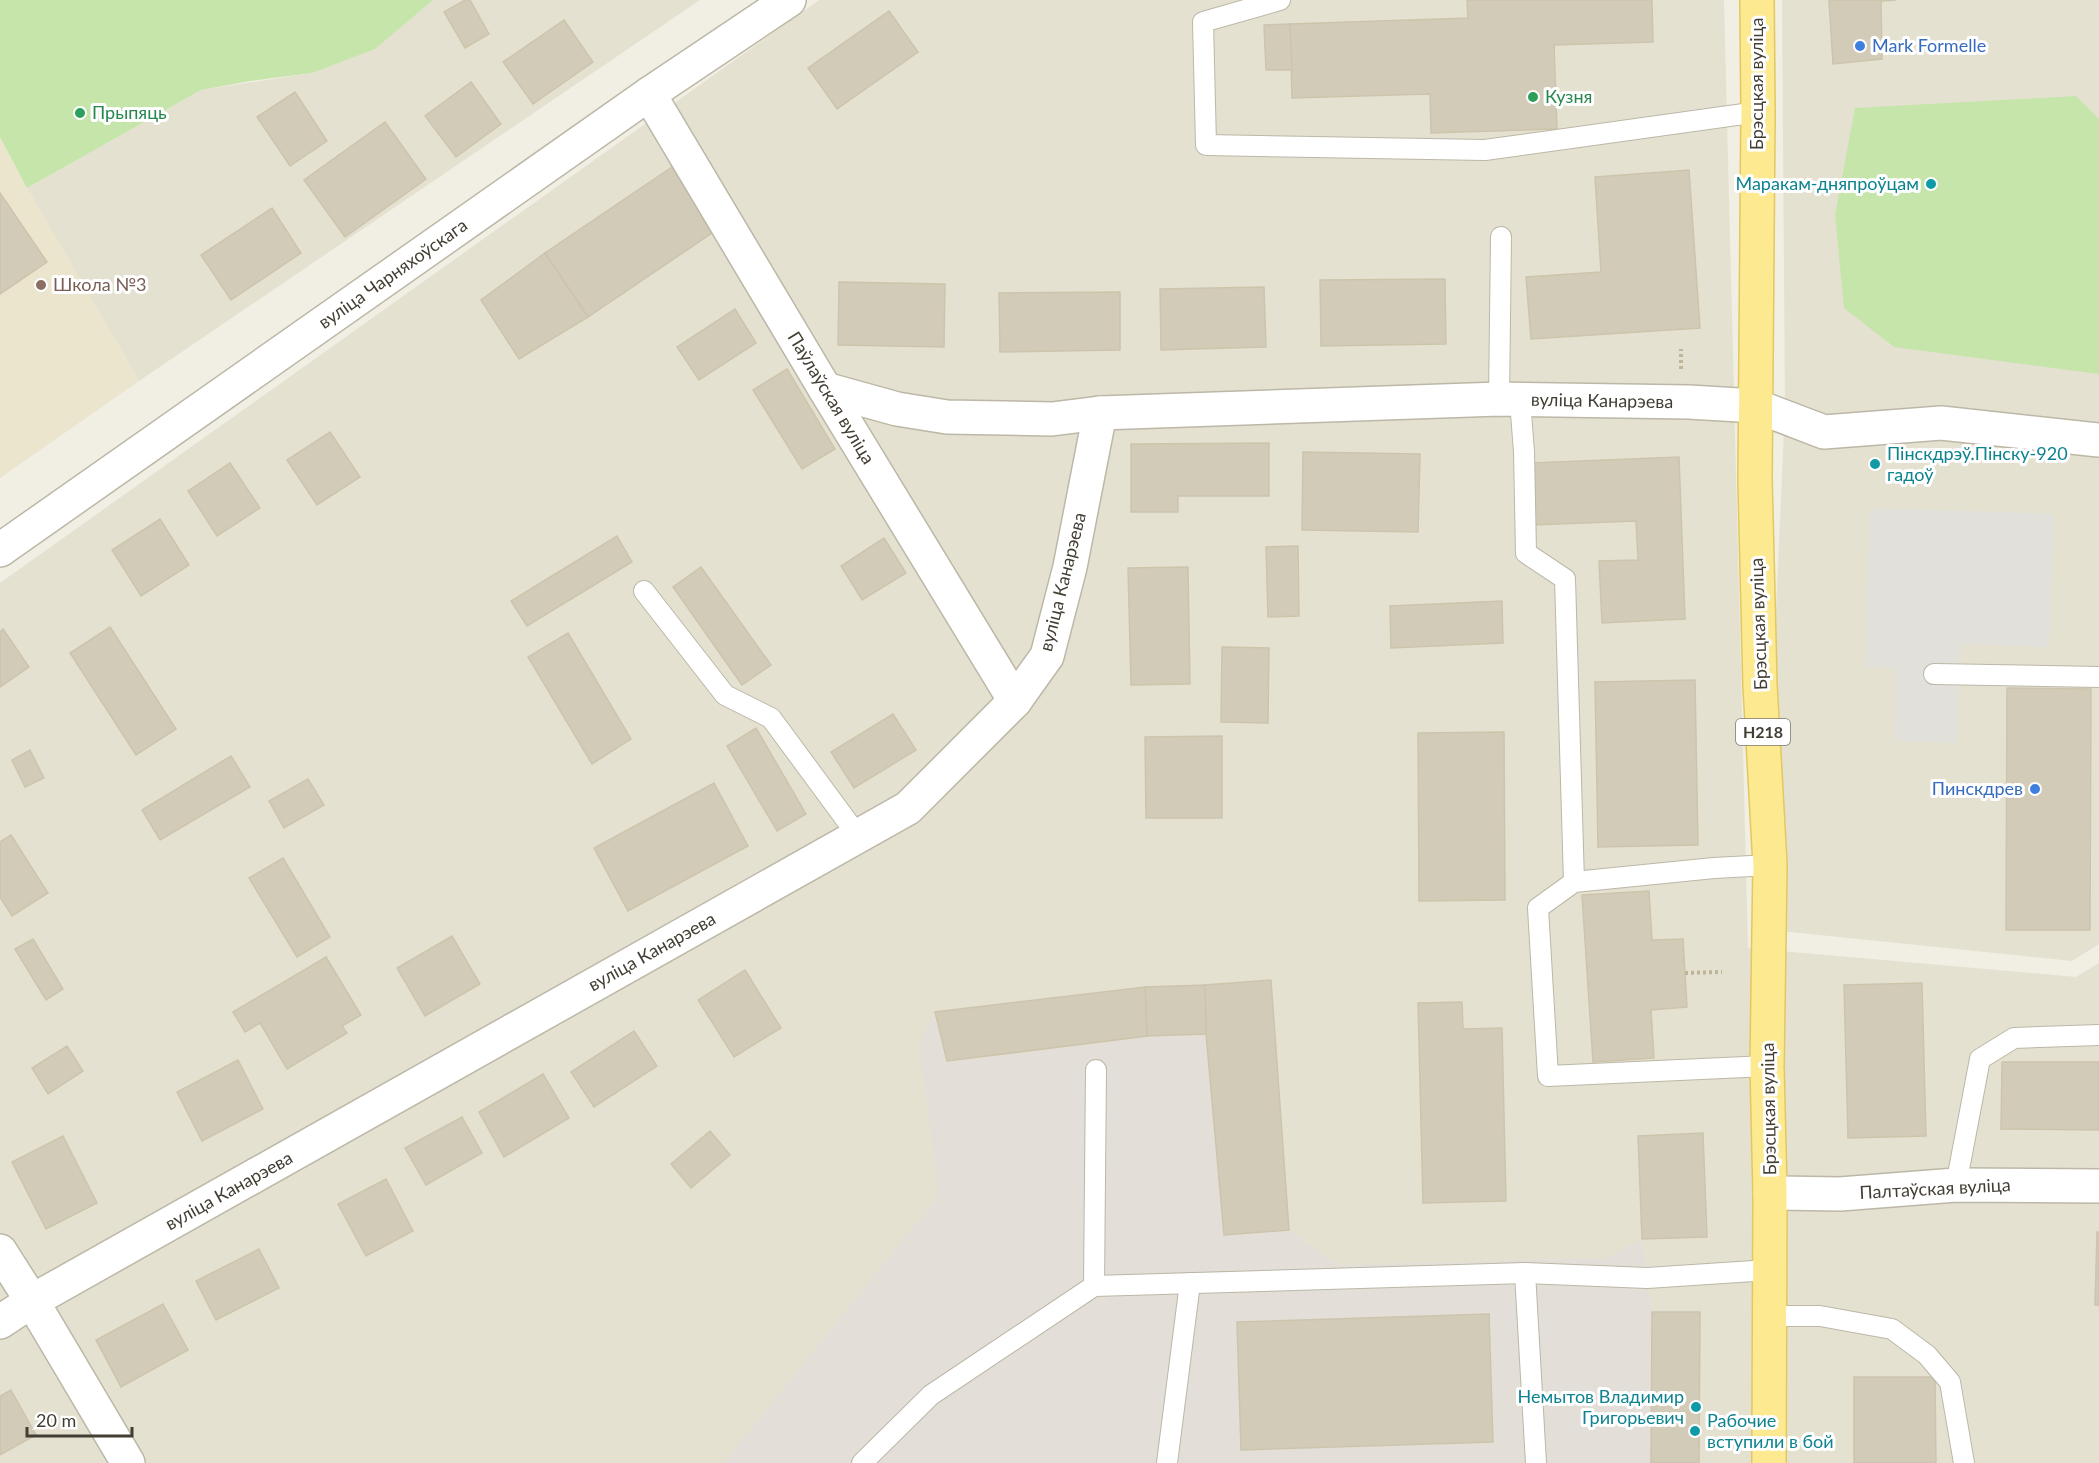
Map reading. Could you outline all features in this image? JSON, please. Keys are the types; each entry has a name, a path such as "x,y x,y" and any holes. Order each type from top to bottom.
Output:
{"main road":[{"name":"Брэсцкая вуліца","path":"1757,0 1755,478 1760,685 1770,865 1767,1066 1770,1193 1769,1463"}],"street":[{"name":"вуліца Чарняхоўскага","path":"0,550 649,94 789,0"},
{"name":"Паўлаўская вуліца","path":"649,94 1015,701"},
{"name":"вуліца Канарэева","path":"825,389 897,410 947,417 1052,419 1100,413 1510,399 1689,402 1756,406 1824,432 1941,423 2099,440"},
{"name":"вуліца Канарэева","path":"0,1322 32,1301 908,808 1015,701 1047,656 1070,567 1100,413"},
{"name":"Палтаўская вуліца","path":"1770,1193 1840,1194 1956,1185 2099,1186"},
{"path":"0,1251 128,1463"}],"lane":[{"path":"1280,0 1203,22 1206,145 1485,150 1758,112"},
{"path":"1501,237 1510,399 1524,452 1526,553 1565,579 1574,882"},
{"path":"644,591 725,695 771,718 858,836"},
{"path":"1934,674 2099,677"},
{"path":"1767,1066 1548,1076 1538,908 1574,882 1714,868 1770,865"},
{"path":"1956,1185 1980,1059 2014,1038 2099,1035"},
{"path":"1094,1286 1096,1070"},
{"path":"862,1463 931,1395 1094,1286 1525,1273 1647,1278 1769,1270"},
{"path":"1525,1273 1536,1463"},
{"path":"1167,1463 1190,1283"},
{"path":"1769,1316 1820,1316 1892,1329 1927,1355 1950,1382 1964,1463"}],"path":[{"path":"1685,973 1722,972"}],"shaded area":[{"path":"433,0 700,0 139,381 27,188 201,90 312,73"},
{"path":"819,0 1724,0 1748,948 2076,977 2099,963 2099,1463 0,1463 0,583"},
{"path":"1782,0 2099,0 2099,944 2072,961 1762,929 1785,407"},
{"name":"Школа №3","path":"0,137 139,381 0,478"},
{"path":"1870,508 2054,514 2049,647 1960,644 1957,743 1894,741 1896,668 1865,667"},
{"path":"1271,980 1290,1230 1336,1265 1606,1258 1642,1239 1652,1312 1700,1312 1699,1463 724,1463 939,1195 919,1043 935,1012 1145,987"}],"green space":[{"name":"Прыпяць","path":"0,0 433,0 375,49 312,73 201,90 27,188 0,137"},
{"path":"2076,96 2099,119 2099,374 1894,347 1844,308 1835,215 1855,108"}],"building":[{"path":"465,0 470,0 489,34 465,48 444,12"},
{"path":"1467,0 1652,0 1653,42 1554,45 1557,129 1431,133 1430,94 1292,98 1290,24 1468,18"},
{"path":"1829,0 1896,0 1881,1 1882,59 1833,64"},
{"path":"889,11 918,52 837,109 808,68"},
{"path":"564,20 593,62 533,104 503,62"},
{"path":"1290,24 1292,70 1266,70 1264,25"},
{"path":"471,82 501,124 456,157 425,116"},
{"path":"295,92 327,141 290,166 257,117"},
{"path":"385,122 426,179 345,237 304,180"},
{"path":"672,167 715,231 588,317 545,253"},
{"path":"1689,170 1700,328 1531,339 1526,277 1601,272 1595,177"},
{"path":"0,193 47,262 0,294"},
{"path":"272,208 301,253 231,300 201,255"},
{"path":"545,253 588,317 519,359 481,300"},
{"path":"1445,279 1446,344 1321,346 1320,280"},
{"path":"839,282 945,284 944,347 838,345"},
{"path":"1264,287 1266,347 1161,350 1160,289"},
{"path":"1120,292 1120,350 1000,352 999,293"},
{"path":"735,309 756,343 699,380 677,347"},
{"path":"787,369 835,449 802,469 753,390"},
{"path":"330,432 360,477 317,505 287,460"},
{"path":"1269,443 1269,496 1178,496 1178,512 1131,512 1131,444"},
{"path":"1303,452 1420,454 1418,532 1302,530"},
{"path":"1679,457 1685,619 1602,623 1599,561 1638,560 1636,521 1534,525 1532,463"},
{"path":"230,463 260,508 217,536 188,491"},
{"path":"160,519 189,565 141,596 112,550"},
{"path":"617,536 632,562 527,626 511,601"},
{"path":"884,538 906,573 862,600 841,566"},
{"path":"1298,546 1299,616 1268,617 1266,547"},
{"path":"701,567 771,665 742,685 673,587"},
{"path":"1188,567 1190,684 1131,685 1128,568"},
{"path":"1502,601 1503,643 1391,648 1390,606"},
{"path":"110,627 176,729 136,755 70,653"},
{"path":"3,629 29,667 0,687 0,632"},
{"path":"568,633 631,739 592,764 528,657"},
{"path":"1222,647 1269,648 1268,723 1221,722"},
{"path":"1695,680 1698,845 1598,847 1595,682"},
{"path":"2007,688 2091,689 2090,930 2006,930"},
{"path":"893,714 916,750 854,788 831,752"},
{"path":"756,728 806,814 777,831 727,746"},
{"path":"1504,732 1505,900 1419,901 1418,733"},
{"path":"1222,736 1222,818 1146,818 1145,737"},
{"path":"30,750 44,778 25,787 12,760"},
{"path":"231,756 250,787 160,840 142,810"},
{"path":"308,779 324,805 284,828 269,801"},
{"path":"714,783 748,846 628,911 594,848"},
{"path":"11,835 48,893 12,916 0,897 0,842"},
{"path":"283,858 330,937 297,957 249,878"},
{"path":"1649,891 1652,940 1683,939 1687,1007 1651,1010 1654,1058 1593,1062 1582,895"},
{"path":"452,936 480,984 425,1016 397,968"},
{"path":"33,939 63,989 46,1000 15,949"},
{"path":"326,957 361,1015 342,1026 347,1033 287,1069 260,1023 245,1032 233,1012"},
{"path":"745,970 781,1028 734,1057 698,1000"},
{"path":"1271,980 1289,1230 1224,1235 1206,1034 1205,985"},
{"path":"1922,983 1926,1136 1848,1138 1844,985"},
{"path":"1205,985 1206,1034 1147,1036 1145,987"},
{"path":"1145,987 1147,1036 947,1061 935,1012"},
{"path":"1462,1002 1463,1029 1502,1028 1506,1201 1423,1203 1418,1003"},
{"path":"634,1031 657,1066 594,1107 571,1072"},
{"path":"67,1046 83,1071 48,1094 32,1068"},
{"path":"238,1060 263,1109 202,1141 177,1092"},
{"path":"2002,1062 2099,1062 2099,1130 2001,1129"},
{"path":"543,1074 569,1118 504,1157 479,1112"},
{"path":"462,1117 482,1153 426,1185 405,1148"},
{"path":"710,1131 730,1155 691,1188 671,1164"},
{"path":"1703,1133 1707,1237 1642,1239 1638,1136"},
{"path":"63,1136 97,1203 46,1229 12,1162"},
{"path":"386,1179 413,1231 366,1256 338,1204"},
{"path":"2097,1232 2099,1232 2099,1305 2095,1305"},
{"path":"259,1249 279,1288 216,1320 196,1281"},
{"path":"163,1304 188,1350 121,1387 96,1340"},
{"path":"1652,1312 1700,1312 1699,1463 1651,1463"},
{"path":"1489,1314 1493,1442 1241,1450 1237,1322"},
{"path":"1854,1377 1935,1377 1936,1463 1854,1463"},
{"path":"11,1390 36,1435 0,1455 0,1396"}],"place":[{"name":"Mark Formelle","path":"1860,46"},
{"name":"Кузня","path":"1533,97"},
{"name":"Прыпяць","path":"80,113"},
{"name":"Маракам-дняпроўцам","path":"1931,184"},
{"name":"Школа №3","path":"41,285"},
{"name":"Пінскдрэў.Пінску-920 гадоў","path":"1875,464"},
{"name":"Пинскдрев","path":"2035,789"},
{"name":"Немытов Владимир Григорьевич","path":"1696,1407"},
{"name":"Рабочие вступили в бой","path":"1695,1431"}]}
